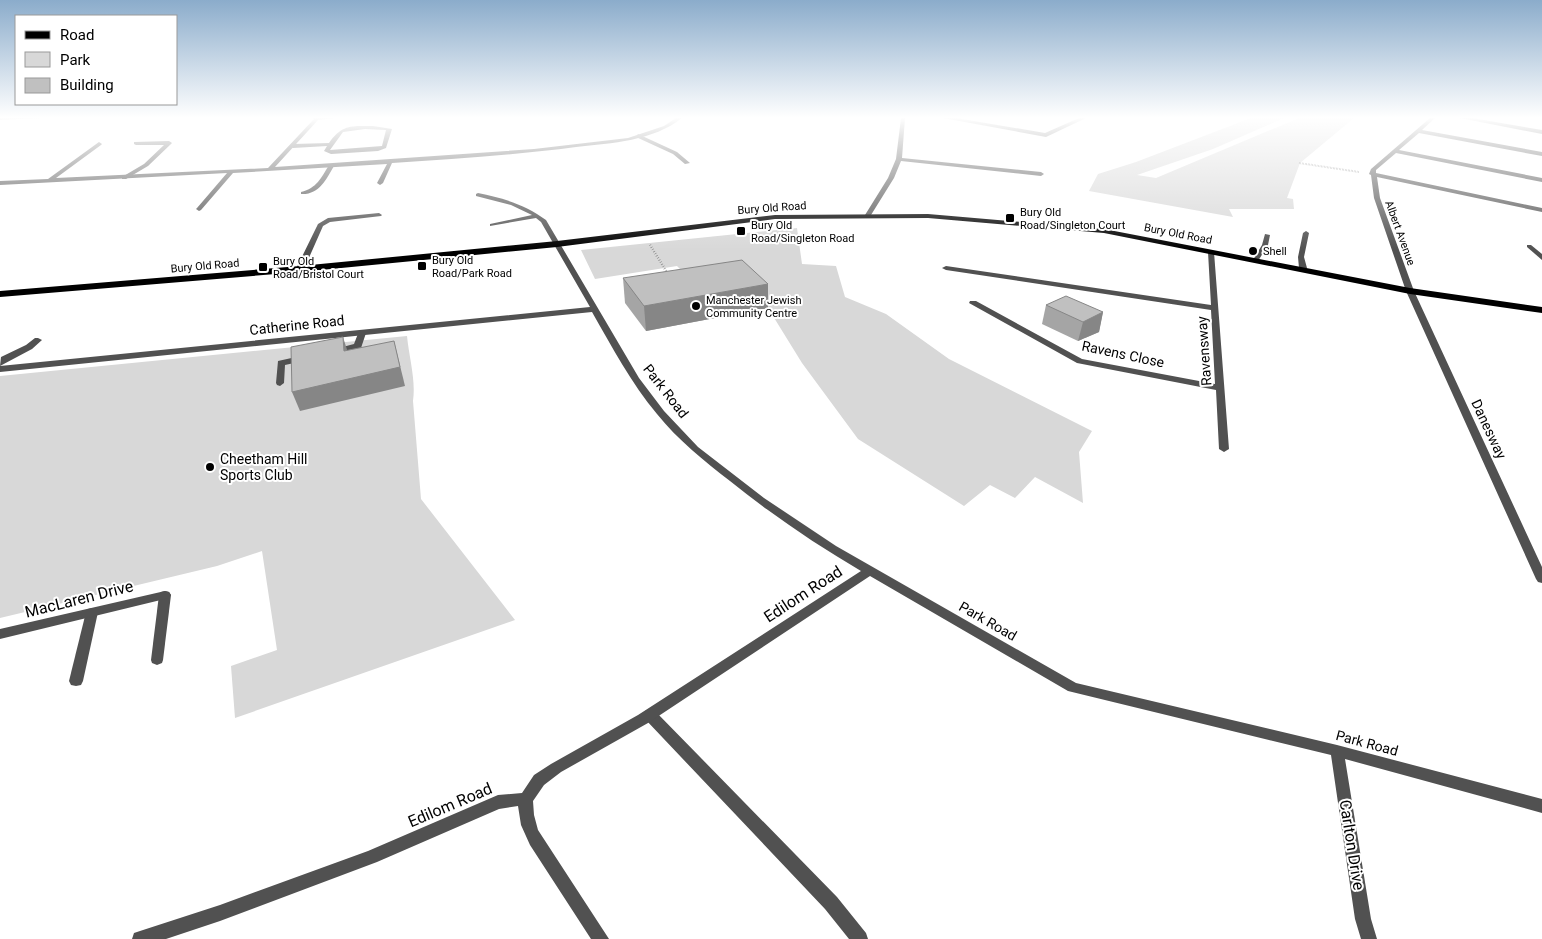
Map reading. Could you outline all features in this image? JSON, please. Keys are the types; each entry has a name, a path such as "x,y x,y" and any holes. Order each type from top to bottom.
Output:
{"main road":[{"name":"Bury Old Road","path":"0,294 300,269 556,244 775,217 868,215 928,216 1032,223 1104,231 1302,268 1410,291 1542,310"}],"street":[{"path":"48,181 74,162"},
{"path":"124,178 149,162"},
{"path":"270,169 277,162"},
{"path":"0,183 124,178 390,162 380,183"},
{"path":"868,215 891,178 898,162"},
{"path":"926,162 1041,174"},
{"path":"1382,162 1373,170 1372,174 1542,210"},
{"path":"1449,162 1542,180"},
{"path":"303,193 314,192 331,166"},
{"path":"199,209 231,172"},
{"name":"Albert Avenue","path":"1372,174 1377,198 1410,291"},
{"path":"478,195 504,200 532,211 538,216"},
{"path":"300,269 320,225 328,220 379,215"},
{"path":"492,225 538,216"},
{"name":"Park Road","path":"538,216 544,221 596,308 635,379 661,413 695,449 760,500 832,549 1073,687 1337,751 1542,806"},
{"path":"1302,268 1301,257 1306,234"},
{"path":"1256,260 1265,246 1267,235"},
{"path":"1528,246 1542,258"},
{"name":"Ravensway","path":"1211,252 1224,449"},
{"path":"946,268 1215,308"},
{"name":"Danesway","path":"1410,291 1542,579"},
{"name":"Ravens Close","path":"974,303 1080,362 1220,388"},
{"name":"Catherine Road","path":"0,369 596,308"},
{"path":"329,353 358,346 362,333"},
{"path":"0,363 9,355 31,347 38,340"},
{"path":"280,383 281,363 310,357"},
{"name":"Edilom Road","path":"140,939 220,913 371,858 498,802 526,799 540,780 556,768 650,715 870,571"},
{"name":"MacLaren Drive","path":"0,634 165,594 157,660"},
{"path":"76,681 92,612"},
{"path":"650,715 831,904 860,939"},
{"name":"Carlton Drive","path":"1337,751 1363,919 1369,939"},
{"path":"526,799 524,809 527,824 535,840 601,939"}],"path":[{"path":"1300,163 1372,174"},
{"path":"648,241 668,275"}],"green space":[{"path":"1136,162 1176,162 1137,175 1156,178 1195,162 1301,162 1287,198 1293,199 1294,209 1229,209 1233,217 1089,191 1098,174"},
{"path":"797,228 802,264 836,266 845,297 886,314 949,359 1092,431 1079,452 1083,503 1035,477 1015,498 990,485 964,506 858,439 802,363 768,308 767,301 682,271 677,266 595,279 581,250"},
{"name":"Cheetham Hill Sports Club","path":"407,336 413,377 413,401 421,499 515,620 235,718 231,666 277,650 262,551 217,566 0,618 0,376"}],"building":[{"path":"742,260 768,284 644,306 623,278"},
{"path":"1066,296 1103,312 1083,322 1046,305"},
{"path":"343,337 344,351 394,341 400,367 292,392 291,347"}],"place":[{"name":"Bury Old Road/Singleton Court","path":"1010,218"},
{"name":"Bury Old Road/Singleton Road","path":"741,231"},
{"name":"Shell","path":"1253,251"},
{"name":"Bury Old Road/Park Road","path":"422,266"},
{"name":"Bury Old Road/Bristol Court","path":"263,267"},
{"name":"Manchester Jewish Community Centre","path":"696,306"},
{"name":"Cheetham Hill Sports Club","path":"210,467"}]}
